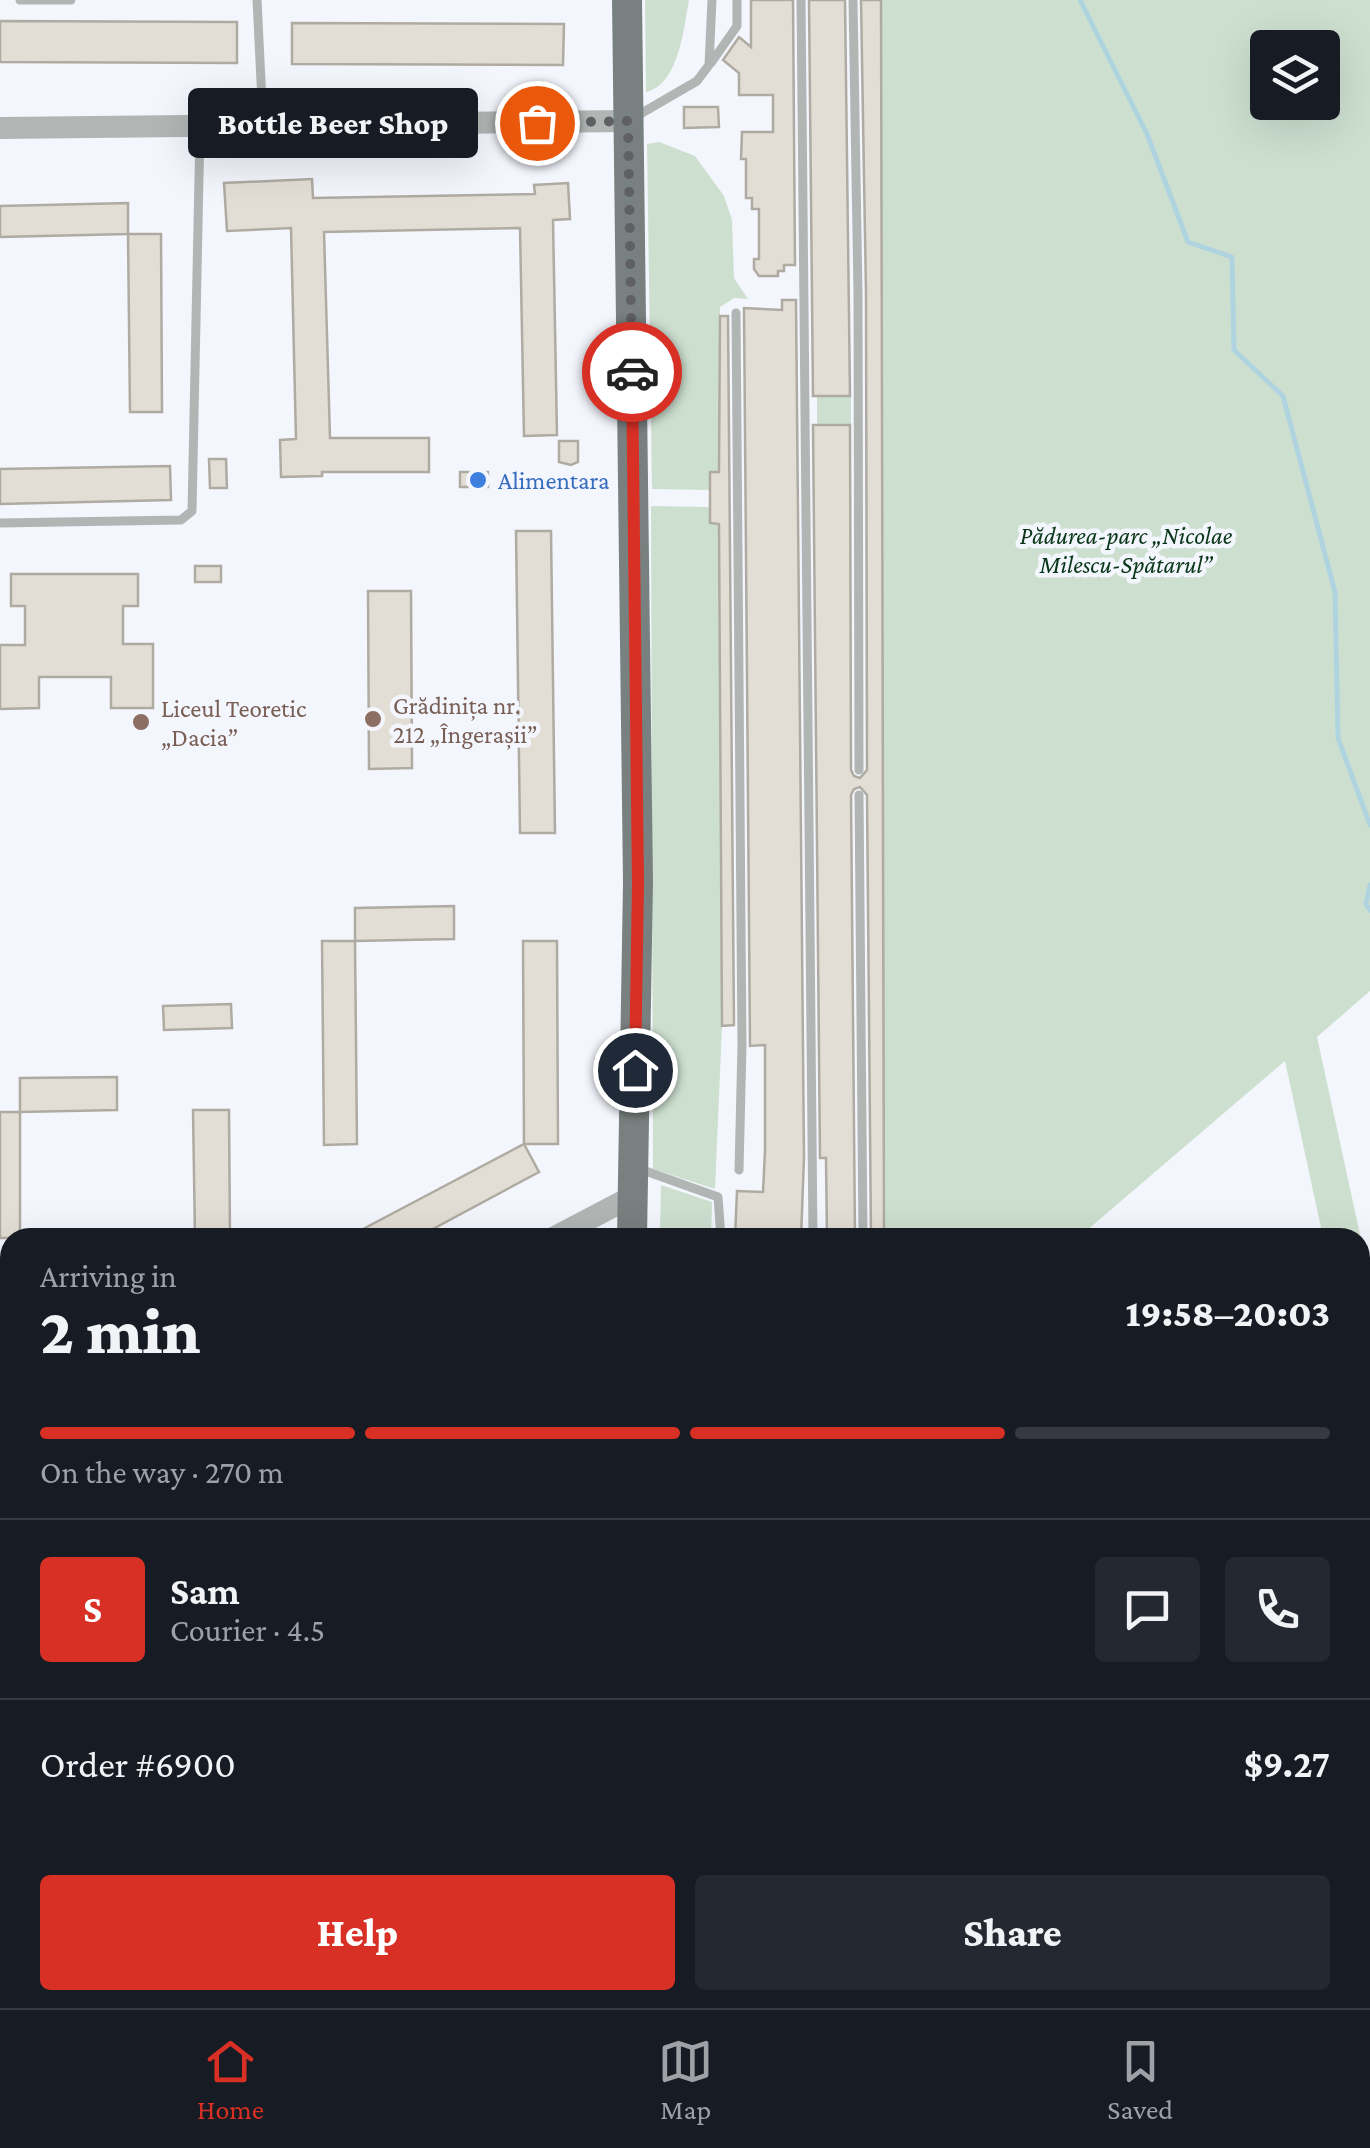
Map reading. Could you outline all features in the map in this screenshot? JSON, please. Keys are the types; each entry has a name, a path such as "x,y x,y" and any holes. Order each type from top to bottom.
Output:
{"main road":[{"path":"626,0 638,884 632,1228"}],"street":[{"path":"0,128 628,121"},
{"path":"567,1228 633,1182"}],"lane":[{"path":"20,0 71,0"},
{"path":"257,0 264,124"},
{"path":"709,66 712,0"},
{"path":"628,121 697,81 738,26 737,0"},
{"path":"801,0 813,1228"},
{"path":"852,0 858,293 859,770"},
{"path":"0,523 181,520 192,511 200,125"},
{"path":"736,313 742,1046 739,1170"},
{"path":"859,796 862,1228"},
{"path":"633,1182 718,1197 720,1228"}],"green space":[{"path":"645,0 689,0 673,67 657,87 646,92"},
{"name":"Pădurea-parc „Nicolae Milescu-Spătarul”","path":"881,0 1370,0 1370,991 1317,1037 1359,1228 1321,1228 1285,1061 1090,1228 884,1228"},
{"path":"659,142 695,156 724,196 732,220 734,278 748,299 734,298 720,307 719,472 710,490 652,489 647,144"},
{"path":"817,396 851,396 851,425 817,425"},
{"path":"651,506 710,507 710,522 719,524 722,1026 715,1189 653,1169"},
{"path":"661,1185 712,1202 711,1228 660,1228"}],"building":[{"path":"751,0 793,0 795,265 784,265 778,276 759,276 754,269 754,259 759,259 759,209 752,209 752,198 746,198 746,159 741,159 742,132 773,132 773,95 739,95 739,73 723,60 739,37 751,47"},
{"path":"809,0 845,0 850,396 813,396"},
{"path":"861,0 881,0 884,1228 871,1228 867,795 860,787 851,795 855,1228 827,1228 826,1158 820,1158 813,425 850,425 851,770 860,778 867,770"},
{"path":"0,21 237,22 237,63 0,62"},
{"path":"292,23 564,24 563,65 292,64"},
{"path":"684,107 718,107 719,127 684,128"},
{"path":"312,179 313,198 535,194 534,185 568,183 570,219 553,220 557,435 524,436 520,228 324,232 330,438 429,438 429,472 322,472 322,476 281,477 280,440 296,439 291,228 227,231 224,183"},
{"path":"128,203 128,234 0,237 0,206"},
{"path":"128,234 161,234 162,412 130,412"},
{"path":"782,300 796,300 804,1158 801,1228 735,1228 737,1191 763,1192 765,1150 765,1045 750,1046 744,308 782,310"},
{"path":"720,316 728,316 734,1025 722,1026 719,524 710,523 710,472 719,472"},
{"path":"559,441 578,441 578,462 559,462"},
{"path":"209,459 226,459 227,488 210,488"},
{"path":"170,466 171,500 0,504 0,469"},
{"path":"460,472 488,472 488,487 460,487"},
{"path":"516,531 551,531 555,833 520,833"},
{"path":"195,566 221,566 221,582 195,582"},
{"path":"11,574 138,574 138,606 123,606 123,644 153,644 153,708 111,708 111,677 39,677 39,708 0,709 0,645 25,645 25,606 11,606"},
{"path":"368,591 411,591 412,768 369,769"},
{"path":"454,906 454,939 355,941 355,908"},
{"path":"322,941 355,941 357,1144 324,1145"},
{"path":"523,941 557,941 558,1144 524,1144"},
{"path":"231,1004 232,1028 164,1030 163,1006"},
{"path":"117,1077 117,1110 20,1112 20,1078"},
{"path":"193,1110 229,1110 230,1228 195,1228"},
{"path":"0,1112 20,1112 20,1228 0,1228"},
{"path":"524,1144 539,1172 435,1228 365,1228"}],"waterway":[{"path":"1080,0 1147,134 1188,242 1232,257 1234,350 1283,396 1335,592 1338,738 1370,825"},
{"path":"1370,885 1366,904 1370,910"}],"way so far":[{"path":"537,123 628,121 632,372"}],"place":[{"name":"Bottle Beer Shop","path":"537,123"},
{"name":"Alimentara","path":"478,480"},
{"name":"Grădinița nr. 212 „Îngerașii”","path":"373,719"},
{"name":"Liceul Teoretic „Dacia”","path":"141,722"}],"route":[{"path":"632,372 638,884 635,1070"}]}
